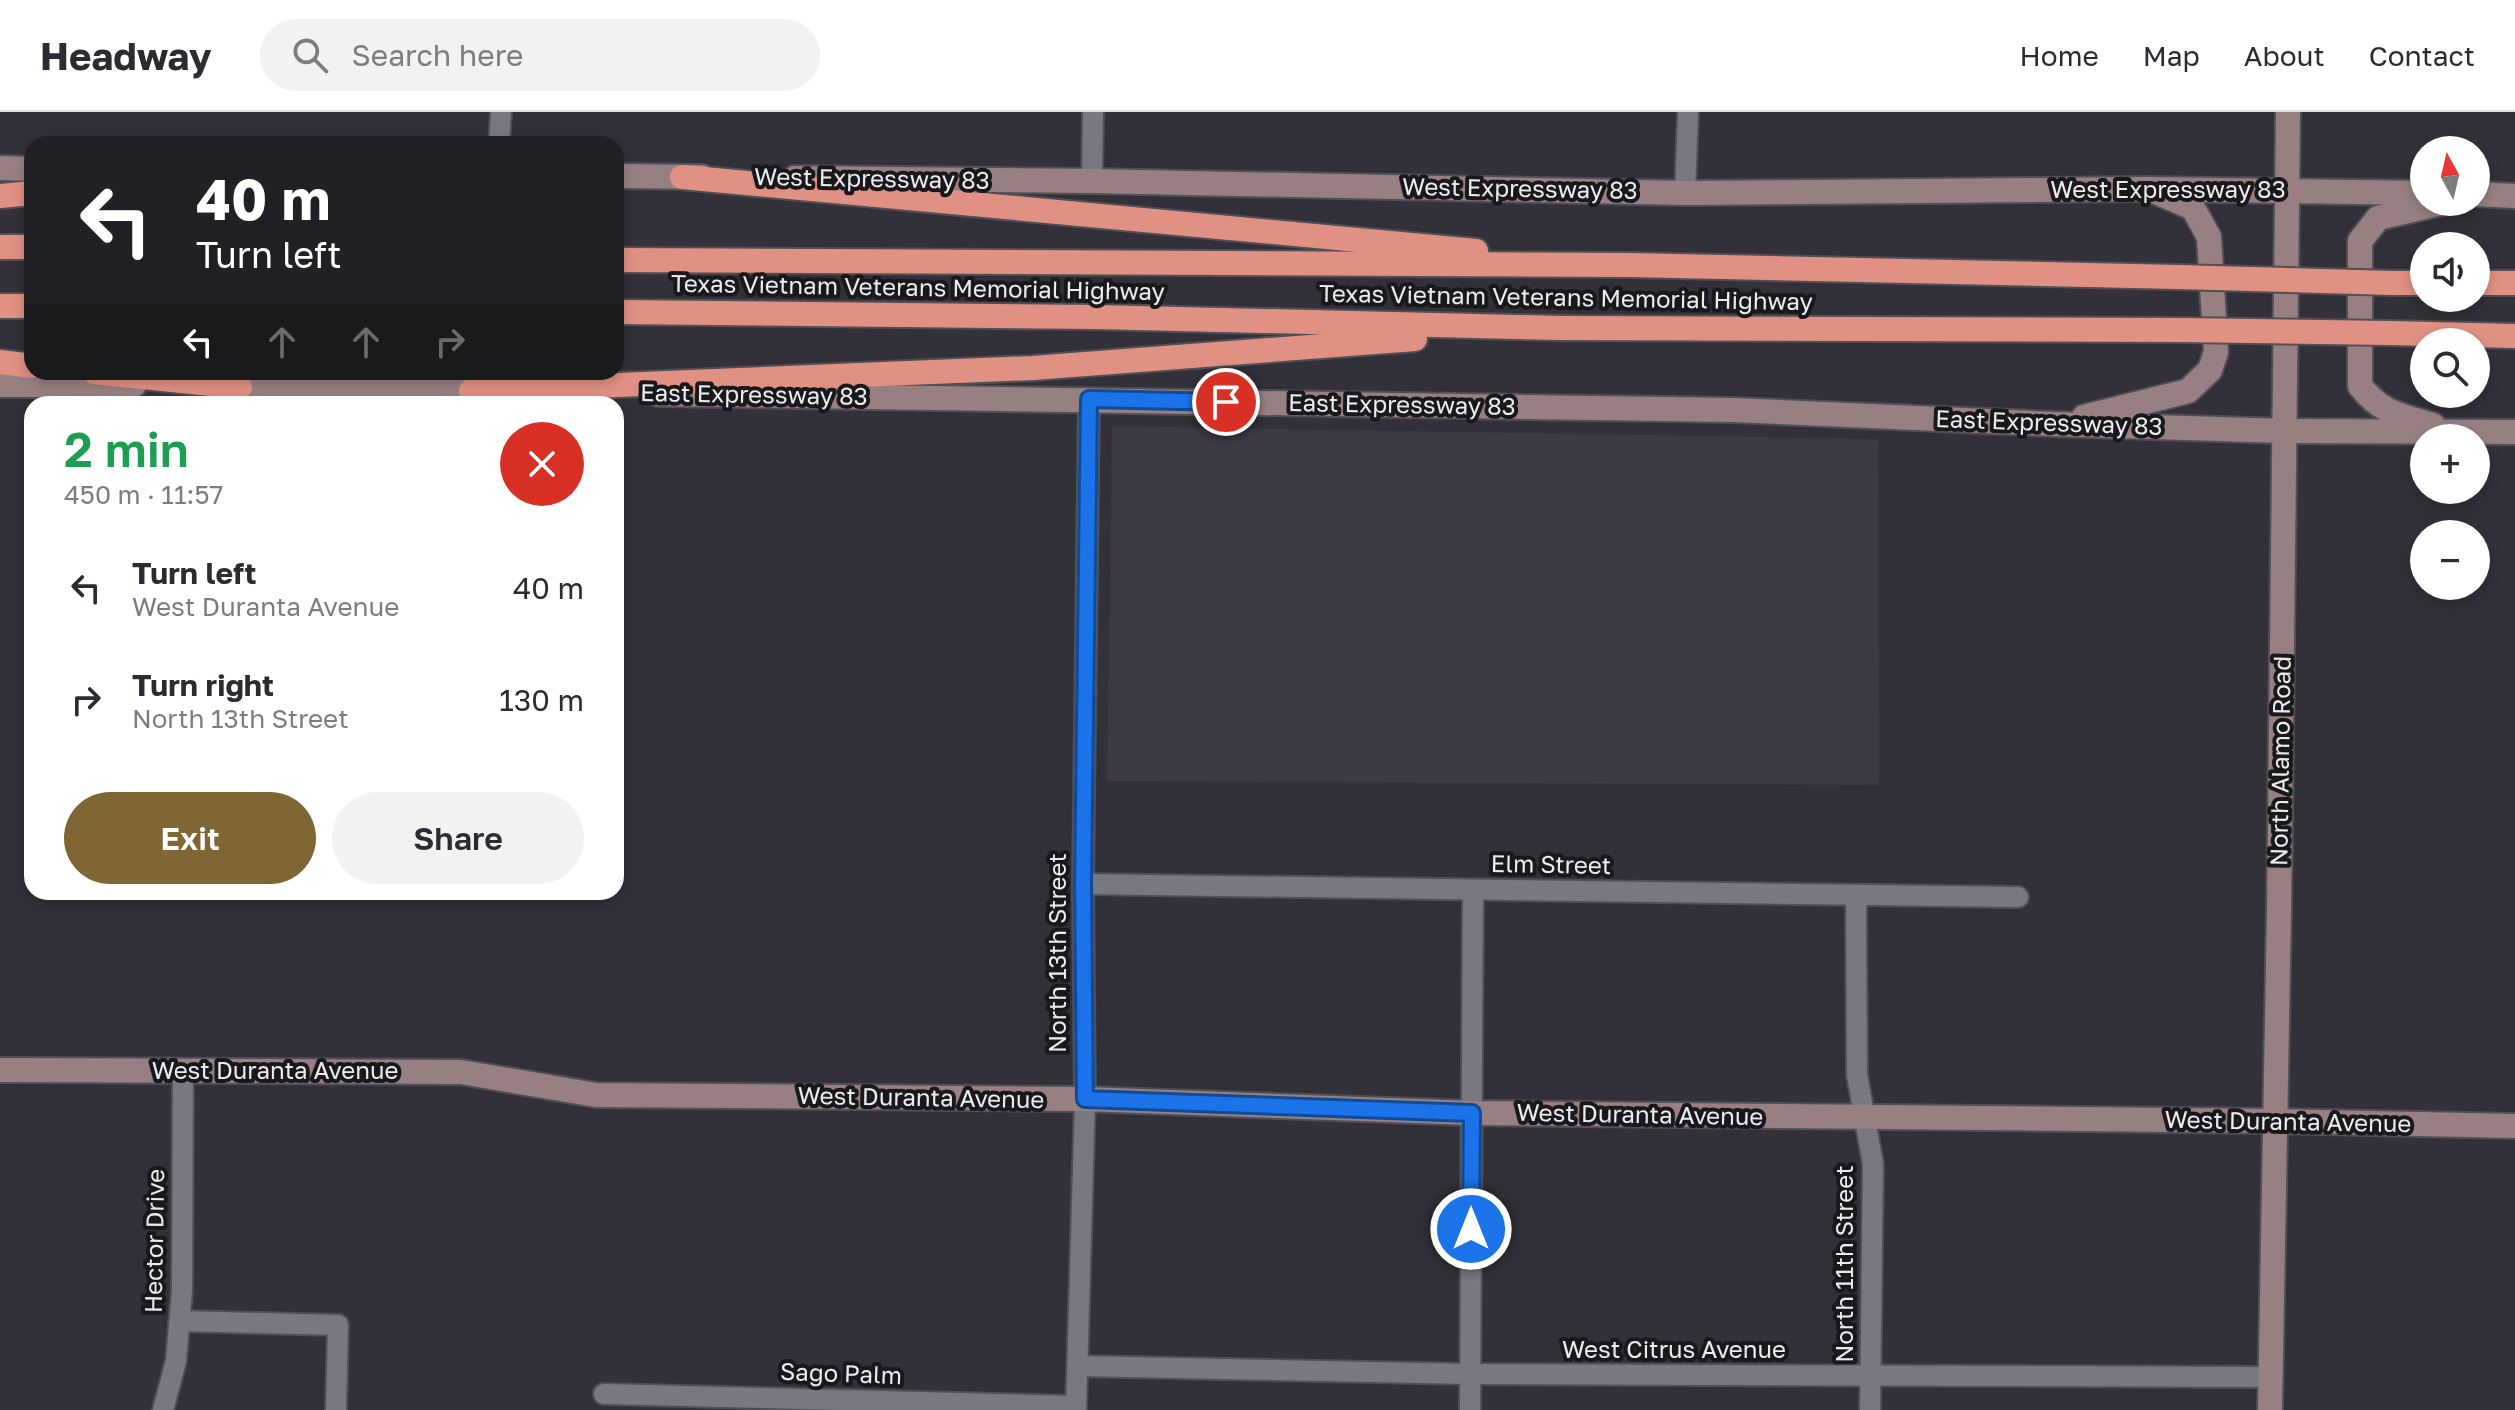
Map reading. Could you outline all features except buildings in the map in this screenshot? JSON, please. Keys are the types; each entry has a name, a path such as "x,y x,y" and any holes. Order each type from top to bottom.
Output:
{"highway":[{"path":"682,177 1630,265"},
{"path":"0,196 24,194"},
{"path":"0,247 24,247"},
{"name":"Texas Vietnam Veterans Memorial Highway","path":"624,260 1630,265 2410,283"},
{"path":"2490,283 2515,283"},
{"path":"0,306 24,306"},
{"name":"Texas Vietnam Veterans Memorial Highway","path":"624,312 1096,317 1561,328 2180,330 2515,336"},
{"path":"471,391 1033,368 1561,328"},
{"path":"0,362 24,365"},
{"path":"172,380 240,387"}],"main road":[{"name":"North Alamo Road","path":"2270,1410 2288,112"},
{"path":"0,168 24,169"},
{"name":"West Expressway 83","path":"624,176 1092,181 1685,193 2146,189 2410,193"},
{"path":"2054,424 2188,391 2210,370 2216,352 2209,237 2193,208 2146,189"},
{"path":"2490,195 2515,196"},
{"path":"2410,210 2378,218 2360,241 2360,386 2372,401 2388,411 2429,424"},
{"name":"East Expressway 83","path":"0,385 1734,410 2054,424 2410,432"},
{"name":"East Expressway 83","path":"2490,432 2515,432"},
{"name":"West Duranta Avenue","path":"0,1070 461,1072 596,1095 1085,1099 1472,1113 2515,1126"}],"street":[{"path":"500,136 501,112"},
{"path":"1092,181 1093,112"},
{"path":"1685,193 1688,112"},
{"name":"North 13th Street","path":"1076,1408 1085,1099 1083,884 1089,399"},
{"name":"Elm Street","path":"1083,884 2018,897"},
{"path":"1470,1410 1473,890"},
{"name":"North 11th Street","path":"1856,895 1857,1075 1873,1164 1870,1410"},
{"name":"Hector Drive","path":"163,1410 176,1361 180,1321 183,1071"},
{"path":"180,1321 338,1325 336,1410"},
{"name":"West Citrus Avenue","path":"1078,1366 1471,1374 2270,1377"},
{"name":"Sago Palm","path":"604,1394 1076,1408"}],"shaded area":[{"path":"1112,426 1878,439 1879,785 1107,781"}],"route":[{"path":"1226,402 1089,399 1083,884 1085,1099 1472,1113 1471,1229"}]}
